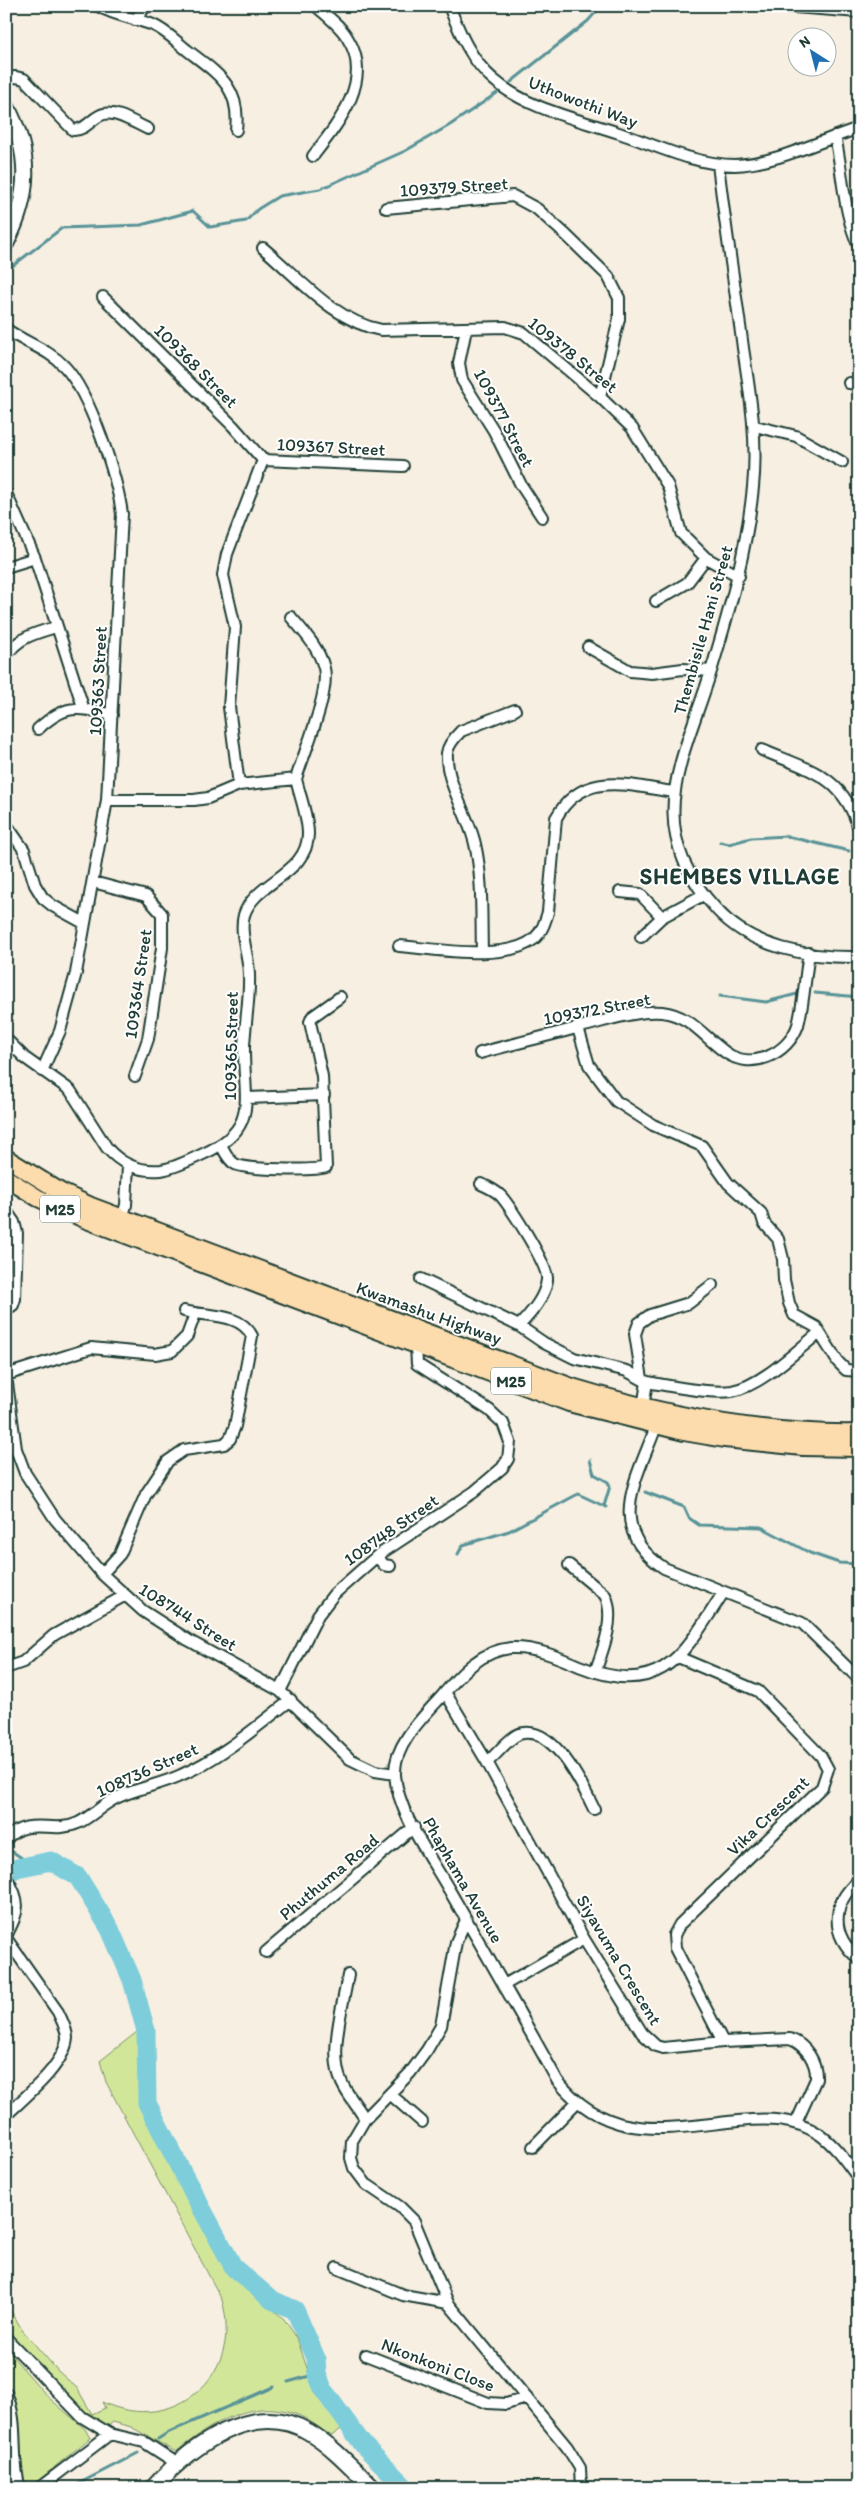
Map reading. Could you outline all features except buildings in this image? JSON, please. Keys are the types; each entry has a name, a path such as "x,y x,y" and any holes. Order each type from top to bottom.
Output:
{"main road":[{"name":"Kwamashu Highway","path":"6,1158 120,1225 416,1346 569,1403 659,1419 859,1433"},
{"name":"Kwamashu Highway","path":"6,1178 60,1209 120,1225 572,1387 643,1407 659,1419 684,1432 760,1443 859,1448"}],"street":[{"path":"98,6 114,14 136,20 163,31 222,77 235,98 238,109 236,130"},
{"path":"136,20 146,6"},
{"path":"313,156 345,110 357,78 356,58 348,38 316,6"},
{"name":"Uthowothi Way","path":"449,6 460,35 475,58 494,80 505,89 540,106 656,147 718,164 737,165 774,157 859,128"},
{"path":"781,6 859,12"},
{"path":"6,78 16,77 24,79 73,130 80,130 105,114 117,115 148,129"},
{"path":"6,106 17,126 24,155 26,182 22,204 6,243"},
{"path":"835,136 841,163 846,208 859,247"},
{"name":"Thembisile Hani Street","path":"718,164 755,426 754,485 739,576 677,770 674,792 675,828 684,864 703,895 726,920 747,935 770,945 809,953 859,957"},
{"name":"109379 Street","path":"386,208 514,196 537,209 608,276 619,298 619,319 600,397"},
{"name":"109378 Street","path":"264,248 336,311 355,322 381,330 466,329 505,326 524,333 600,397 632,428 645,446 668,486 681,533 706,558 739,576"},
{"name":"109368 Street","path":"103,297 233,426 264,460"},
{"name":"109363 Street","path":"6,329 51,355 64,366 77,383 89,406 116,483 122,514 107,800 93,882 68,1005 42,1071"},
{"name":"109377 Street","path":"466,329 459,363 462,380 489,423 522,485 542,517"},
{"path":"755,426 802,438 842,462"},
{"name":"109367 Street","path":"240,785 229,707 235,627 224,584 223,570 227,554 264,460 403,466"},
{"path":"6,493 35,558 83,707"},
{"path":"6,567 35,558"},
{"path":"656,601 687,583 706,558"},
{"path":"107,800 194,800 208,798 240,785 296,779 317,715 325,675 320,657 309,638 291,617"},
{"path":"6,656 11,648 25,637 56,627"},
{"path":"588,647 630,672 652,673 683,669 710,671"},
{"path":"38,729 57,715 83,707 112,715"},
{"path":"482,951 479,867 475,843 454,788 447,753 455,736 461,731 515,710"},
{"path":"762,750 812,771 838,788 853,811 859,829"},
{"name":"109365 Street","path":"6,1039 14,1049 70,1090 107,1148 128,1165 144,1170 165,1169 222,1145 240,1127 244,1117 247,1098 244,1042 249,974 243,924 247,909 256,896 295,864 305,849 307,825 296,779"},
{"path":"400,946 482,951 524,946 535,938 544,926 550,900 556,818 563,804 584,788 600,784 674,792"},
{"path":"6,824 24,850 35,885 42,898 84,923"},
{"name":"109364 Street","path":"93,882 146,896 162,914 162,948 148,1039 135,1076"},
{"path":"620,892 640,894 662,916"},
{"path":"641,937 662,916 703,895"},
{"name":"109372 Street","path":"480,1053 630,1015 660,1012 671,1013 685,1018 732,1058 749,1062 764,1059 777,1052 789,1040 797,1026 809,953"},
{"path":"222,1145 230,1159 240,1166 255,1169 325,1168 327,1165 324,1094 310,1022 312,1017 340,997"},
{"path":"578,1028 589,1065 604,1087 627,1110 653,1125 702,1146 728,1183 762,1213 764,1223 778,1239 783,1259 784,1280 789,1303 794,1315 810,1323 846,1370 859,1371"},
{"path":"247,1098 324,1094"},
{"path":"120,1225 126,1206 128,1165"},
{"path":"481,1184 500,1196 521,1226 547,1273 546,1284 538,1304 520,1326"},
{"path":"6,1310 13,1305 15,1299 17,1233 14,1222 7,1212"},
{"path":"421,1279 520,1326 544,1342 574,1358 627,1371 645,1380 714,1391 741,1389 764,1376 819,1333"},
{"path":"643,1407 645,1380 635,1334 639,1323 650,1315 689,1303 712,1285"},
{"path":"102,1574 120,1554 146,1494 168,1461 184,1450 224,1444 232,1435 242,1398 252,1336 248,1329 235,1320 184,1311"},
{"path":"6,1375 91,1348 155,1354 172,1351 187,1336 195,1314"},
{"name":"108748 Street","path":"280,1691 327,1602 377,1556 474,1492 502,1468 510,1453 507,1431 503,1423 489,1410 417,1364 416,1346"},
{"name":"108744 Street","path":"6,1375 16,1449 25,1473 55,1519 102,1574 124,1596 188,1640 280,1691 350,1759 375,1771 395,1774"},
{"path":"659,1419 631,1496 628,1512 637,1544 648,1557 664,1568 802,1623 859,1679"},
{"path":"377,1556 384,1566 390,1566"},
{"path":"569,1565 605,1595 607,1600 607,1629 604,1646 595,1672"},
{"name":"Phaphama Avenue","path":"723,1593 690,1644 664,1668 649,1675 626,1678 610,1677 552,1655 527,1648 510,1648 480,1659 445,1692 409,1735 397,1762 395,1774 400,1798 466,1920 558,2080 577,2102 600,2117 631,2127 671,2128 769,2119 796,2123 827,2140 859,2179"},
{"path":"6,1668 23,1662 54,1635 124,1596"},
{"name":"Vika Crescent","path":"678,1657 758,1691 821,1756 828,1769 822,1786 680,1924 674,1935 675,1948 723,2042"},
{"name":"Siyavuma Crescent","path":"445,1692 487,1762 584,1939 636,2026 656,2046 673,2047 723,2042 790,2039 802,2046 816,2067 816,2079 796,2123"},
{"name":"108736 Street","path":"6,1839 25,1826 58,1826 78,1823 118,1797 192,1770 225,1750 291,1700"},
{"path":"487,1762 519,1734 526,1733 545,1739 559,1750 568,1762 594,1809"},
{"name":"Phuthuma Road","path":"266,1952 414,1827"},
{"path":"6,2115 53,2068 62,2055 67,2038 58,2012 6,1937 18,1909 18,1902 8,1880"},
{"path":"859,1880 844,1896 837,1916 840,1938 859,1959"},
{"path":"466,1920 456,1942 441,2026 427,2050 390,2094 365,2119 352,2141 351,2158 354,2168 366,2184 400,2207 414,2221 448,2303 574,2457 582,2475 581,2488"},
{"path":"504,1985 584,1939"},
{"path":"348,1975 336,2066 342,2084 365,2119"},
{"path":"390,2094 422,2122"},
{"path":"533,2147 577,2102"},
{"path":"337,2268 403,2294 448,2303"},
{"path":"6,2338 82,2417 110,2434 144,2442 178,2464"},
{"name":"Nkonkoni Close","path":"366,2355 488,2403 506,2404 527,2398"},
{"path":"6,2393 14,2415 16,2475 20,2488"},
{"path":"153,2488 178,2464 215,2437 241,2424 256,2420 278,2420 296,2426 320,2439 373,2488"},
{"path":"38,2488 110,2434"}],"green space":[{"path":"142,2028 144,2105 230,2271 284,2319 297,2338 313,2386 344,2427 330,2437 310,2421 290,2412 271,2409 252,2410 232,2416 213,2426 176,2452 131,2427 113,2422 107,2427 89,2418 6,2331 6,2303 23,2331 58,2371 77,2388 92,2414 105,2408 102,2402 129,2410 154,2411 177,2404 197,2392 213,2374 223,2352 226,2327 222,2300 106,2082 100,2061"},
{"path":"6,2349 48,2397 85,2429 90,2438 29,2488 6,2488"}],"waterway":[{"path":"511,82 588,21 601,6"},
{"path":"6,271 62,228 141,225 193,211 210,227 246,221 258,209 279,196 320,189 405,151 450,125 497,93"},
{"path":"720,842 729,844 751,838 786,836 849,851"},
{"path":"815,993 859,997"},
{"path":"720,996 766,1002 797,994"},
{"path":"590,1460 594,1474 608,1482 610,1486 604,1506"},
{"path":"645,1492 684,1507 689,1518 699,1525 761,1527 810,1553 839,1563 859,1564"},
{"path":"458,1554 463,1545 509,1531 578,1494 606,1507"},
{"path":"13,1852 32,1865"},
{"path":"6,1874 17,1868 51,1861 78,1877 110,1929 132,1980 146,2031 147,2103 183,2174 234,2268 272,2300 295,2310 316,2358 317,2374 324,2391 364,2446 406,2488"},
{"path":"288,2382 317,2374"},
{"path":"158,2439 169,2432 273,2387"},
{"path":"76,2488 78,2484 138,2453"}],"district":[{"name":"SHEMBES VILLAGE","path":"740,876"}]}
